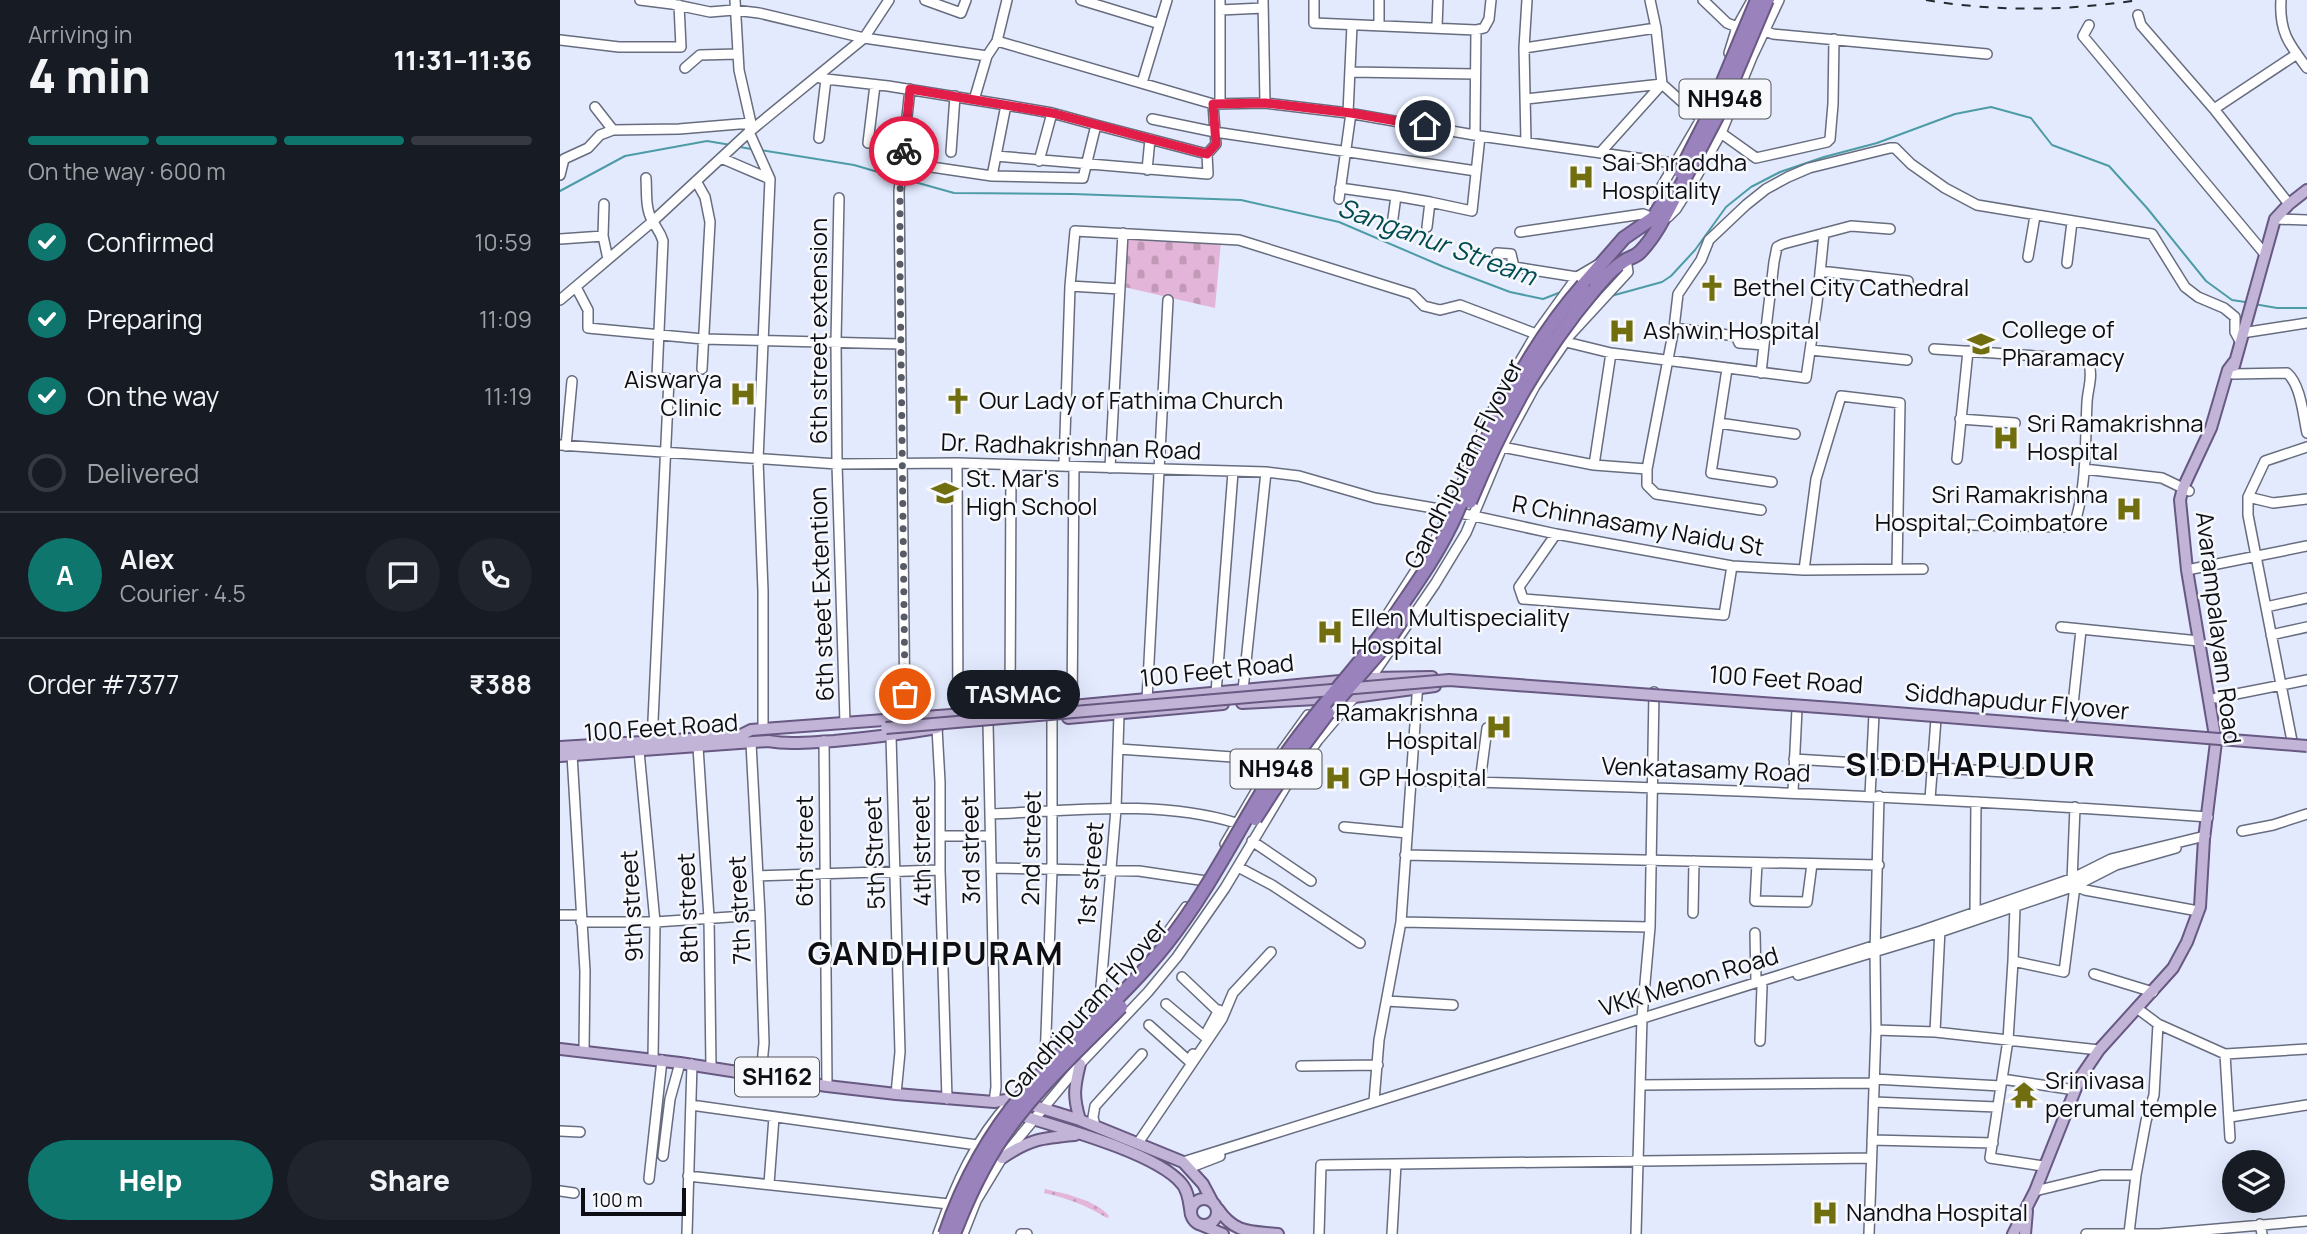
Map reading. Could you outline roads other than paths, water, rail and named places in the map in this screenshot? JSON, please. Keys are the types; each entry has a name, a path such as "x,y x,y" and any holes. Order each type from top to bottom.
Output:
{"highway":[{"name":"NH948","path":"1617,246 1658,218 1662,202 1673,193 1757,0"},
{"name":"NH948","path":"1629,259 1644,248 1658,218 1721,109 1768,0"},
{"path":"1631,234 1640,239 1644,248"},
{"path":"1617,246 1629,259"},
{"name":"Gandhipuram Flyover","path":"945,1234 980,1152 1003,1119 1041,1073 1121,997 1169,941 1213,876 1286,754 1326,701 1375,645 1451,525 1482,450 1513,386 1578,281 1617,246"},
{"name":"Gandhipuram Flyover","path":"954,1234 976,1182 1010,1127 1048,1082 1140,987 1175,945 1220,880 1294,757 1332,706 1384,647 1446,552 1503,427 1537,366 1574,314 1601,292 1612,270 1629,259"}],"main road":[{"path":"2218,737 2216,698 2191,570 2186,489 2218,429 2234,362 2275,219 2307,190"},
{"name":"Avarampalayam Road","path":"2186,489 2211,428 2228,370 2234,362"},
{"name":"Avarampalayam Road","path":"2012,1234 2035,1191 2080,1078 2099,1050 2173,968 2187,942 2198,911 2218,737 2199,640 2191,570"},
{"name":"100 Feet Road","path":"566,755 751,743 766,735 845,723 1010,711 1119,714 1247,702 1354,697 1418,683 1472,677 1797,709 2218,737"},
{"name":"100 Feet Road","path":"560,747 739,736 751,730 785,744 888,732 1052,719 1072,712 1147,700 1339,680 1372,678 1418,683"},
{"name":"Siddhapudur Flyover","path":"766,735 783,740 888,732 1449,680 2307,746"},
{"name":"100 Feet Road","path":"1654,695 2071,723 2218,737"},
{"name":"Siddhapudur Flyover","path":"766,735 872,727 888,732"},
{"name":"SH162","path":"560,1049 692,1064 827,1086 998,1106 1081,1134 1161,1166 1182,1183 1194,1219"},
{"path":"1080,1064 1074,1089 1074,1101 1080,1120"},
{"name":"SH162","path":"998,1106 1013,1099 1044,1107 1138,1143 1186,1165"},
{"path":"1002,1158 1022,1145 1042,1139 1081,1134"},
{"path":"1186,1165 1203,1184 1224,1218 1238,1229 1278,1234"},
{"path":"1194,1219 1207,1225 1212,1223 1218,1214 1215,1205 1202,1199 1191,1209 1194,1219 1223,1234"},
{"path":"2025,1234 2028,1205"}],"street":[{"path":"640,0 710,12 734,5 864,38 987,56"},
{"path":"560,300 652,222 750,131 864,38 889,0"},
{"path":"925,0 961,13 966,0"},
{"path":"974,100 987,56 997,41 1007,0"},
{"path":"1081,0 1160,24"},
{"path":"1142,83 1167,0"},
{"path":"1314,0 1314,23 1476,30 1484,28 1489,19 1491,0"},
{"path":"1378,25 1379,0"},
{"path":"1437,27 1438,0"},
{"path":"1526,142 1524,48 1527,0"},
{"path":"1650,0 1662,84 1700,119"},
{"path":"1703,0 1727,23 1737,27"},
{"path":"1662,202 1659,191 1700,119 1727,59 1737,27 1751,0"},
{"path":"1520,232 1643,214 1658,218 1671,216 1721,133 1755,49 1779,0"},
{"path":"2281,0 2284,35 2307,68"},
{"path":"996,156 1208,174 1207,154 1216,144 1220,5 1263,4 1265,103"},
{"path":"560,40 619,47 681,47 679,5"},
{"path":"734,5 739,70 750,131 770,179 758,460 766,735"},
{"path":"2138,15 2141,25 2214,109 2289,204"},
{"path":"2089,24 2083,36 2264,253"},
{"path":"1339,199 1349,113 1352,25"},
{"path":"1524,48 1656,28"},
{"path":"1340,188 1472,211 1477,135 1476,30"},
{"path":"1765,31 1773,34 1987,54"},
{"path":"1721,133 1756,158 1827,142 1830,139 1833,104 1834,39"},
{"path":"997,41 1217,104 1265,103 1349,113 1477,135 1701,167"},
{"path":"685,68 701,55 738,54"},
{"path":"2214,109 2297,54"},
{"path":"1350,72 1475,74"},
{"path":"816,78 910,89 1052,113 1207,154"},
{"path":"819,138 826,79"},
{"path":"1526,99 1662,84"},
{"path":"1600,153 1662,84"},
{"path":"868,143 875,85"},
{"path":"905,719 900,188 910,89"},
{"path":"951,152 955,96"},
{"path":"992,176 1006,105"},
{"path":"595,107 613,130"},
{"path":"1039,161 1052,113"},
{"path":"1152,119 1215,132 1476,171"},
{"path":"918,165 992,176 1083,178 1096,125"},
{"path":"560,174 564,159 588,148 600,135 613,130 750,131"},
{"path":"1147,170 1150,139"},
{"path":"1761,510 1656,494 1647,485 1647,469 1678,295 1709,240 1766,189 1809,168 1895,148 1911,164 1977,205 2152,234 2185,287 2235,317 2235,332 2242,334 2307,323"},
{"path":"723,157 770,179"},
{"path":"646,178 649,212 663,241 657,376 669,379 652,742"},
{"path":"696,181 705,197 710,222 702,369"},
{"path":"1392,218 1396,197"},
{"name":"6th street extension","path":"837,464 839,198"},
{"path":"1427,227 1430,202"},
{"path":"604,204 603,236 608,260"},
{"path":"2028,257 2035,216"},
{"path":"2275,219 2307,220"},
{"path":"2067,263 2072,222"},
{"path":"1761,373 1777,247 1851,226 1890,229"},
{"path":"1072,712 1070,286 1075,231 1239,240 1412,294 1424,306 1440,310 1460,305 1536,334"},
{"path":"1110,468 1123,233"},
{"path":"1566,342 1611,353 1806,378 1824,233"},
{"path":"560,239 603,236"},
{"path":"1013,1099 1045,1062 1099,1010 1162,939 1206,881 1236,823 1275,760 1296,729 1380,627 1434,542 1451,511 1483,429 1505,387 1536,334 1578,281 1514,267 1511,254 1497,253"},
{"path":"1820,271 1908,281"},
{"path":"1070,286 1120,289"},
{"path":"576,287 588,310 588,328 703,339 900,344"},
{"path":"963,1234 976,1201 1002,1158 1080,1064 1177,957 1204,921 1318,740 1372,678 1435,584 1474,516 1502,447 1535,386 1566,342 1600,303 1601,292"},
{"path":"1147,700 1168,300"},
{"path":"1674,328 1735,336 1739,343 1764,345"},
{"path":"1811,349 1907,360"},
{"path":"1934,349 2080,359 2089,364 2092,374 2088,394 2084,469 2075,522 2065,527 1968,525"},
{"path":"1957,459 1968,351"},
{"path":"1594,465 1611,353"},
{"path":"1727,369 1711,473 1772,482"},
{"path":"2233,374 2287,373 2291,376 2307,432"},
{"path":"563,446 572,381"},
{"path":"1804,570 1816,479 1841,396 1900,403 1897,568"},
{"path":"1960,419 2015,423"},
{"path":"1719,423 1795,434"},
{"name":"Dr. Radhakrishnan Road","path":"563,446 837,464 957,463 1266,472 1299,476 1375,498 1451,511"},
{"path":"1502,447 1594,465 1647,469"},
{"path":"2292,741 2248,515 2248,497 2265,461 2307,447"},
{"path":"957,463 958,715"},
{"name":"6th steet Extention","path":"837,464 845,723"},
{"path":"1010,711 1012,465"},
{"path":"2084,469 2162,478 2186,489"},
{"path":"1216,693 1233,472"},
{"path":"1243,690 1266,472"},
{"path":"2248,497 2273,503 2307,499"},
{"name":"R Chinnasamy Naidu St","path":"1451,511 1556,534 1732,566 1804,570 1923,569"},
{"path":"1556,534 1519,587 1523,599 1724,615 1732,566"},
{"name":"Avarampalayam Road","path":"2191,570 2307,546"},
{"path":"2266,607 2307,598"},
{"path":"2062,627 2199,640"},
{"path":"2272,635 2307,627"},
{"path":"2071,723 2081,630"},
{"path":"2216,698 2307,680"},
{"path":"1374,1101 1379,1040 1401,922 1418,683"},
{"path":"1636,1234 1642,1020 1650,927 1654,695"},
{"path":"1793,792 1797,709"},
{"name":"1st street","path":"1108,1035 1099,1010 1116,809 1119,714"},
{"path":"1869,1234 1879,865 1871,765 1874,714"},
{"name":"2nd street","path":"1045,1062 1052,870 1052,719"},
{"path":"1930,799 1936,719"},
{"name":"3rd street","path":"988,723 998,1106"},
{"name":"4th street","path":"937,728 947,1099"},
{"path":"1480,782 1487,728"},
{"name":"5th Street","path":"888,732 900,1052 896,1094"},
{"path":"2218,737 2292,741 2307,746"},
{"path":"2218,737 2307,746"},
{"name":"6th street","path":"824,741 827,1086"},
{"name":"7th street","path":"751,743 764,1042 761,1075"},
{"name":"8th street","path":"698,747 709,918 711,1067"},
{"path":"1119,749 1275,760"},
{"name":"9th street","path":"639,751 655,922 657,1060 649,1179"},
{"path":"566,755 585,971 584,1051"},
{"path":"1794,760 2021,773"},
{"name":"Venkatasamy Road","path":"1412,780 1793,792 2208,817"},
{"path":"1975,912 1976,802"},
{"path":"2013,961 2064,972 2073,882 2075,807"},
{"path":"990,814 1116,809 1181,812 1236,823"},
{"path":"2242,831 2307,814"},
{"path":"1344,827 1407,833"},
{"path":"941,836 990,836"},
{"name":"VKK Menon Road","path":"1186,1165 1374,1101 2015,907 2116,865 2205,838"},
{"path":"1252,841 1311,881"},
{"path":"1405,855 1879,865"},
{"path":"1693,913 1694,861"},
{"path":"1757,863 1755,901 1807,902 1812,864"},
{"path":"1238,867 1272,885 1360,943"},
{"path":"991,868 1139,871 1206,881"},
{"path":"758,876 940,870"},
{"path":"2073,882 2085,890 2198,911"},
{"name":"VKK Menon Road","path":"1939,928 1975,912 2073,882"},
{"path":"2015,907 2008,1040 1990,1157 2043,1166"},
{"path":"560,915 581,919 655,922 760,915"},
{"path":"1401,922 1650,927"},
{"path":"1934,1032 1939,928"},
{"path":"1755,933 1760,1041"},
{"path":"1138,1143 1233,993 1272,952"},
{"path":"2094,974 2153,992"},
{"path":"1182,977 1221,1013"},
{"path":"1387,1001 1453,1005"},
{"path":"1166,1004 1204,1036"},
{"path":"2138,1009 2158,1024 2225,1054 2307,1049"},
{"path":"1149,1025 1189,1060 1221,1013"},
{"name":"VKK Menon Road","path":"1186,1165 1642,1020"},
{"path":"2129,1233 2136,1175 2154,1095 2158,1024"},
{"path":"1875,1030 1934,1032 2099,1050"},
{"path":"1095,1126 1095,1106 1142,1054"},
{"path":"2225,1054 2230,1138"},
{"path":"663,1156 670,1099 680,1063"},
{"path":"687,1234 692,1064"},
{"path":"1301,1066 1378,1065"},
{"path":"1641,1085 2002,1082 2075,1090"},
{"path":"1874,1102 1997,1107"},
{"path":"691,1105 977,1145"},
{"path":"2230,1117 2307,1105"},
{"path":"938,1234 949,1204 998,1106"},
{"path":"768,1184 774,1117"},
{"path":"560,1131 580,1132"},
{"path":"1872,1140 1993,1143"},
{"path":"1319,1234 1321,1165 1871,1158"},
{"path":"1392,1234 1396,1164"},
{"path":"2035,1191 2101,1175 2136,1175"},
{"path":"688,1176 949,1204"},
{"path":"560,1191 574,1193"},
{"path":"2086,1234 2159,1234 2307,1221"},
{"path":"2260,1224 2262,1234"},
{"path":"1021,1234 1027,1234"}],"waterway":[{"name":"Sanganur Stream","path":"1611,296 1662,282 1671,276 1695,250 1726,207 1751,187 1780,172 1877,143 1955,114 1991,107 2031,118 2052,145 2109,166 2206,281 2232,300 2245,302"},
{"name":"Sanganur Stream","path":"560,191 625,156 707,141 731,145"},
{"name":"Sanganur Stream","path":"740,147 751,149"},
{"name":"Sanganur Stream","path":"760,150 854,165 895,177"},
{"name":"Sanganur Stream","path":"904,179 954,193 1241,200 1339,222 1510,292 1543,299 1561,292"},
{"name":"Sanganur Stream","path":"2254,304 2277,308 2307,308"}],"railway":[{"path":"1926,0 1979,7 2032,9 2138,0"}],"place":[{"name":"Sai Shraddha Hospitality","path":"1581,177"},
{"name":"Bethel City Cathedral","path":"1712,288"},
{"name":"Ashwin Hospital","path":"1622,331"},
{"name":"College of Pharamacy","path":"1981,344"},
{"name":"Aiswarya Clinic","path":"743,394"},
{"name":"Our Lady of Fathima Church","path":"958,401"},
{"name":"Sri Ramakrishna Hospital","path":"2006,438"},
{"name":"St. Mar's High School","path":"945,493"},
{"name":"Sri Ramakrishna Hospital, Coimbatore","path":"2129,509"},
{"name":"Ellen Multispeciality Hospital","path":"1330,632"},
{"name":"TASMAC","path":"905,694"},
{"name":"Ramakrishna Hospital","path":"1499,727"},
{"name":"GP Hospital","path":"1338,778"},
{"name":"Srinivasa perumal temple","path":"2024,1095"},
{"name":"Nandha Hospital","path":"1825,1213"}],"district":[{"name":"SIDDHAPUDUR","path":"1971,765"},
{"name":"GANDHIPURAM","path":"936,954"}]}
